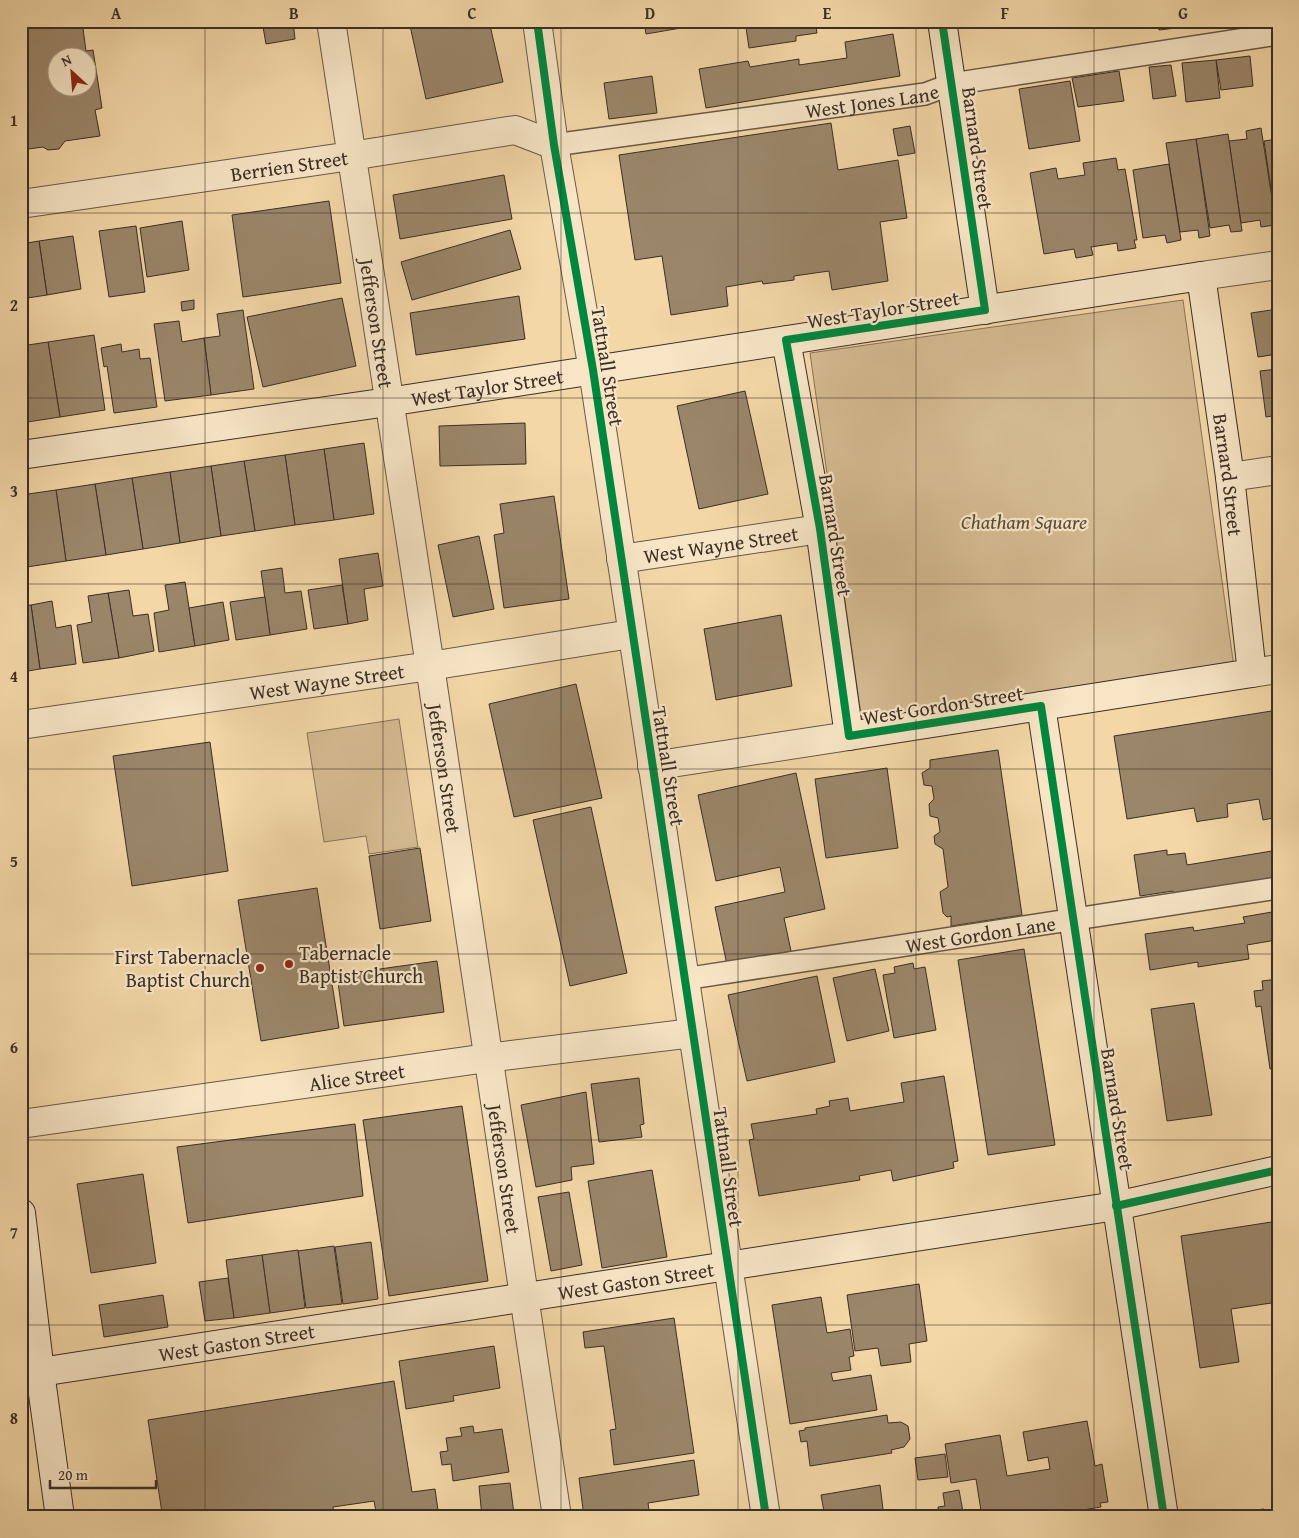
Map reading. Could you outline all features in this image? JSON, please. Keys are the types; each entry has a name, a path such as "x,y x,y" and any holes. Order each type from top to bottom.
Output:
{"street":[{"name":"Jefferson Street","path":"331,21 430,666 557,1517"},
{"name":"Tattnall Street","path":"537,21 554,145 593,370 766,1517"},
{"name":"Barnard Street","path":"942,21 985,310"},
{"name":"Berrien Street","path":"21,204 515,130 554,145"},
{"name":"West Taylor Street","path":"21,455 388,402 1278,264"},
{"name":"Barnard Street","path":"1201,276 1230,477 1265,671"},
{"name":"Barnard Street","path":"786,340 820,529 849,736"},
{"path":"1230,477 1278,470"},
{"name":"West Wayne Street","path":"621,559 820,529"},
{"name":"West Wayne Street","path":"21,725 430,666 632,634"},
{"name":"West Gordon Street","path":"652,766 1265,671"},
{"name":"Barnard Street","path":"1041,706 1164,1517"},
{"name":"Alice Street","path":"21,1124 487,1058 693,1033"},
{"name":"West Gaston Street","path":"30,1373 1116,1206 1278,1170"},
{"path":"21,1213 30,1373 60,1517"}],"lane":[{"name":"West Jones Lane","path":"554,145 925,94 952,84 1278,34"},
{"name":"West Gordon Lane","path":"684,979 1278,888"}],"green space":[{"name":"Chatham Square","path":"1183,300 1237,689 1047,714 865,743 810,353"},
{"path":"399,719 418,847 369,854 366,836 324,842 307,733"}],"building":[{"path":"21,21 82,21 86,48 48,48 48,98 98,98 98,82 102,108 95,110 100,136 65,141 59,149 48,150 43,147 21,150"},
{"path":"262,21 293,21 295,39 266,44"},
{"path":"409,21 489,21 503,82 426,99"},
{"path":"594,21 621,21 595,26"},
{"path":"644,21 686,21 687,27 646,34"},
{"path":"693,21 716,21 693,25"},
{"path":"745,21 815,21 817,33 796,36 796,41 749,48"},
{"path":"1158,21 1208,21 1209,24 1159,30"},
{"path":"893,34 900,76 706,108 699,69 748,61 750,67 799,59 799,65 847,58 845,42"},
{"path":"1250,56 1253,86 1221,90 1216,60"},
{"path":"1216,60 1220,98 1186,102 1182,63"},
{"path":"1171,65 1176,96 1153,99 1149,67"},
{"path":"1119,71 1124,101 1078,107 1072,78"},
{"path":"652,76 657,113 609,119 604,83"},
{"path":"1070,81 1080,141 1029,149 1019,89"},
{"path":"831,123 838,170 898,160 907,218 880,222 888,281 832,290 829,271 794,276 794,280 763,284 762,281 726,287 728,306 671,315 662,256 635,260 619,155"},
{"path":"910,126 915,153 898,156 893,129"},
{"path":"1261,128 1275,225 1261,227 1260,220 1241,223 1229,141 1247,139 1246,131"},
{"path":"1228,134 1242,231 1231,232 1229,225 1210,228 1196,139"},
{"path":"1196,139 1210,236 1199,238 1198,230 1180,232 1166,143"},
{"path":"1278,139 1278,216 1275,217 1264,141"},
{"path":"1116,158 1118,170 1125,169 1137,240 1134,240 1136,248 1118,251 1117,243 1091,247 1093,255 1076,258 1074,249 1044,254 1030,173 1056,168 1058,179 1085,175 1083,163"},
{"path":"1169,164 1181,240 1167,243 1165,235 1143,238 1133,170"},
{"path":"504,175 512,219 400,239 393,195"},
{"path":"329,201 341,283 243,297 232,215"},
{"path":"182,221 189,270 147,277 140,228"},
{"path":"136,226 145,292 109,297 99,231"},
{"path":"510,230 521,269 412,300 401,262"},
{"path":"73,236 81,289 47,295 39,241"},
{"path":"39,241 47,295 21,299 21,244"},
{"path":"519,296 525,339 416,355 410,313"},
{"path":"342,298 356,366 263,387 247,317"},
{"path":"194,300 194,309 182,311 181,302"},
{"path":"1278,309 1278,354 1258,357 1251,313"},
{"path":"243,310 254,389 211,395 204,338 220,336 217,314"},
{"path":"179,321 182,342 204,338 211,395 165,401 154,324"},
{"path":"94,335 105,410 60,417 48,342"},
{"path":"48,342 60,417 21,423 21,346"},
{"path":"121,344 122,352 139,349 140,359 150,358 157,407 114,413 107,366 104,367 101,348"},
{"path":"1278,369 1278,415 1266,417 1260,371"},
{"path":"745,391 768,494 699,509 677,406"},
{"path":"525,423 526,464 440,466 439,426"},
{"path":"364,443 374,514 334,520 324,449"},
{"path":"324,449 334,520 295,525 285,455"},
{"path":"285,455 295,525 255,531 244,461"},
{"path":"244,461 255,531 221,536 211,466"},
{"path":"211,466 221,536 180,543 170,472"},
{"path":"170,472 180,543 143,549 132,478"},
{"path":"132,478 143,549 106,555 95,484"},
{"path":"95,484 106,555 66,561 56,490"},
{"path":"56,490 66,561 27,567 21,528 21,495"},
{"path":"554,496 569,599 504,608 494,535 504,533 500,504"},
{"path":"21,528 27,567 21,568"},
{"path":"479,536 494,609 453,617 438,545"},
{"path":"378,553 383,586 364,589 368,620 348,624 339,559"},
{"path":"282,568 285,593 301,591 307,629 270,635 261,571"},
{"path":"185,582 195,646 159,652 154,613 169,610 165,585"},
{"path":"342,585 348,624 314,629 308,590"},
{"path":"129,590 133,616 148,614 154,651 119,658 108,593"},
{"path":"108,593 119,658 83,663 77,625 92,622 88,596"},
{"path":"265,597 270,635 236,640 230,602"},
{"path":"52,601 56,628 71,625 76,664 40,669 31,605"},
{"path":"223,602 229,640 195,646 189,608"},
{"path":"31,605 40,669 22,672 21,606"},
{"path":"781,615 792,686 716,700 704,629"},
{"path":"576,684 602,798 514,817 489,704"},
{"path":"1278,710 1278,817 1263,820 1259,799 1227,804 1228,817 1197,822 1194,808 1127,819 1114,736"},
{"path":"210,742 228,871 132,886 113,756"},
{"path":"998,750 1022,915 951,926 951,916 947,917 943,913 940,892 948,887 943,849 935,844 934,836 940,832 938,818 930,816 929,804 934,799 932,786 924,785 922,773 930,768 930,760"},
{"path":"887,768 898,848 826,858 815,779"},
{"path":"796,773 825,909 784,918 791,951 727,965 715,907 785,892 780,867 716,881 698,795"},
{"path":"591,807 627,973 570,986 533,820"},
{"path":"420,848 431,921 380,929 369,856"},
{"path":"1167,850 1167,855 1185,853 1187,865 1278,850 1278,878 1174,894 1173,891 1140,896 1134,855"},
{"name":"Tabernacle Baptist Church","path":"317,888 339,1028 261,1041 238,900"},
{"path":"1272,912 1276,940 1247,945 1249,959 1198,967 1198,962 1150,970 1145,934 1193,927 1194,931 1245,923 1243,917"},
{"path":"1024,949 1055,1145 988,1155 958,960"},
{"path":"437,961 444,1012 344,1026 337,975"},
{"path":"913,963 914,969 925,967 936,1030 894,1038 883,975 895,973 894,967"},
{"path":"875,969 889,1031 847,1041 833,978"},
{"path":"817,976 835,1062 747,1081 728,995"},
{"path":"1278,979 1278,1074 1274,1075 1273,1068 1270,1069 1261,1006 1256,1007 1254,991 1263,990 1262,981"},
{"path":"1194,1003 1212,1115 1167,1121 1151,1009"},
{"path":"944,1076 958,1161 953,1162 954,1168 893,1181 891,1170 859,1176 860,1180 759,1196 749,1140 754,1139 751,1124 817,1114 816,1109 830,1106 829,1101 848,1098 850,1111 904,1102 901,1083"},
{"path":"639,1078 644,1124 640,1125 642,1137 599,1142 591,1084"},
{"path":"586,1092 594,1164 571,1167 572,1180 536,1187 521,1105"},
{"path":"462,1106 488,1281 389,1296 363,1120"},
{"path":"355,1124 363,1196 188,1223 177,1147"},
{"path":"652,1170 667,1257 602,1268 588,1181"},
{"path":"143,1174 156,1263 91,1273 77,1184"},
{"path":"569,1192 582,1265 551,1271 538,1197"},
{"path":"1278,1221 1278,1302 1231,1309 1239,1362 1200,1368 1181,1236"},
{"path":"371,1242 378,1299 343,1304 335,1247"},
{"path":"334,1246 342,1304 306,1308 298,1251"},
{"path":"298,1250 305,1308 270,1313 262,1255"},
{"path":"262,1255 270,1313 234,1318 226,1260"},
{"path":"228,1278 234,1318 205,1321 199,1282"},
{"path":"919,1284 927,1341 909,1344 911,1362 881,1366 878,1348 855,1351 847,1295"},
{"path":"163,1295 168,1327 104,1337 99,1305"},
{"path":"821,1297 827,1333 850,1329 854,1356 849,1357 851,1370 831,1373 833,1381 871,1375 877,1410 790,1424 772,1305"},
{"path":"674,1318 694,1453 614,1465 610,1430 616,1429 604,1346 585,1348 583,1332"},
{"path":"494,1346 500,1388 453,1396 454,1401 406,1409 399,1361"},
{"path":"394,1381 412,1492 435,1489 439,1517 377,1517 374,1501 333,1507 334,1517 152,1517 162,1513 148,1420"},
{"path":"887,1415 888,1423 901,1422 908,1426 910,1439 904,1447 891,1450 892,1453 810,1466 807,1441 801,1442 799,1431 805,1430 805,1428"},
{"path":"1087,1421 1095,1466 1102,1464 1108,1502 1100,1503 1101,1507 1040,1517 982,1517 976,1479 951,1483 945,1444 1000,1435 1007,1476 1050,1469 1048,1457 1028,1461 1023,1432"},
{"path":"473,1426 474,1433 502,1429 509,1472 453,1481 451,1464 442,1465 440,1452 448,1451 446,1438 462,1436 460,1428"},
{"path":"945,1454 948,1477 918,1480 915,1458"},
{"path":"694,1460 699,1495 648,1503 649,1510 602,1517 584,1517 579,1478"},
{"path":"510,1483 514,1514 482,1517 479,1486"},
{"path":"880,1485 884,1517 825,1517 821,1495"},
{"path":"959,1490 964,1517 939,1517 938,1507 945,1506 943,1493"},
{"path":"1264,1509 1266,1517 1249,1517 1248,1511"}],"cycle path":[{"path":"537,21 554,145 593,370 766,1517"},
{"path":"942,21 985,310 786,340 820,529 849,736 1041,706 1164,1517"},
{"path":"1116,1206 1278,1170"}],"place":[{"name":"Tabernacle Baptist Church","path":"289,964"},
{"name":"First Tabernacle Baptist Church","path":"260,968"}]}
